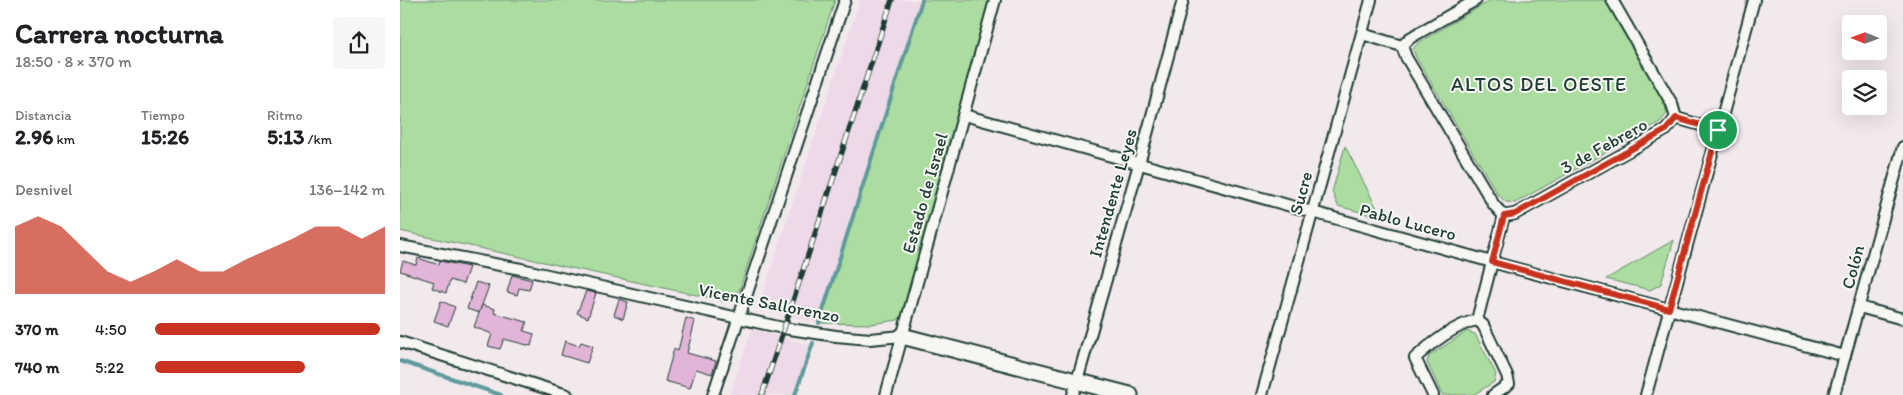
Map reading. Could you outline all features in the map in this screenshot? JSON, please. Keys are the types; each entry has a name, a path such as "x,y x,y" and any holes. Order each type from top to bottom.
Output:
{"street":[{"path":"713,395 845,0"},
{"name":"Estado de Israel","path":"886,395 995,0"},
{"name":"Intendente Leyes","path":"1073,395 1139,164 1183,0"},
{"name":"Sucre","path":"1262,395 1371,0"},
{"path":"1402,46 1410,38 1476,0"},
{"path":"1612,0 1672,104 1676,118 1718,130"},
{"path":"1646,395 1754,0"},
{"path":"1362,34 1402,46"},
{"path":"1402,46 1406,57 1494,205 1504,216 1476,320"},
{"name":"Pablo Lucero","path":"964,115 1312,213 1845,356"},
{"name":"3 de Febrero","path":"1504,216 1515,214 1666,130 1676,118"},
{"name":"Colón","path":"1834,395 1903,147"},
{"name":"Vicente Sallorenzo","path":"400,246 520,269 783,328 870,339 902,336 1130,395"},
{"path":"1859,307 1903,319"},
{"path":"1433,395 1415,358 1466,322 1476,320 1483,325 1507,375 1509,384 1493,395"},
{"path":"400,342 567,395"}],"shaded area":[{"path":"860,0 922,0 819,323 760,309 763,293"},
{"path":"752,329 812,346 795,395 730,395"}],"green space":[{"path":"400,0 835,0 739,291 724,301 400,231"},
{"path":"922,0 989,0 903,312 898,320 871,324 819,323"},
{"path":"1491,0 1605,0 1664,102 1667,114 1660,122 1515,203 1506,202 1498,195 1413,49 1418,43"},
{"path":"1345,146 1382,218 1338,206 1332,192"},
{"path":"1674,240 1661,284 1650,290 1606,279"},
{"path":"1467,331 1475,334 1496,374 1494,382 1473,395 1442,395 1427,362 1429,356"}],"building":[{"path":"418,258 439,265 440,261 469,267 463,284 450,280 446,293 432,288 434,282 400,271 403,261 416,265"},
{"path":"512,275 532,280 529,290 519,288 517,295 507,292"},
{"path":"476,282 489,286 479,313 467,309"},
{"path":"586,291 596,293 588,318 577,313"},
{"path":"619,299 628,302 623,319 614,315"},
{"path":"441,301 455,307 448,326 434,321"},
{"path":"482,305 495,309 494,313 527,322 524,331 534,334 531,346 504,339 500,349 488,346 492,334 474,327"},
{"path":"686,318 695,321 687,353 716,361 712,374 696,369 690,388 665,381 674,349 678,351"},
{"path":"565,341 579,346 581,342 593,346 587,363 561,355"}],"waterway":[{"path":"819,323 922,0"},
{"path":"795,395 813,343"},
{"path":"400,361 501,395"}],"railway":[{"path":"762,395 892,0"}],"district":[{"name":"ALTOS DEL OESTE","path":"1539,84"}],"route":[{"path":"1676,118 1718,130 1669,309 1492,262 1504,216 1515,214 1666,130 1676,118"}]}
